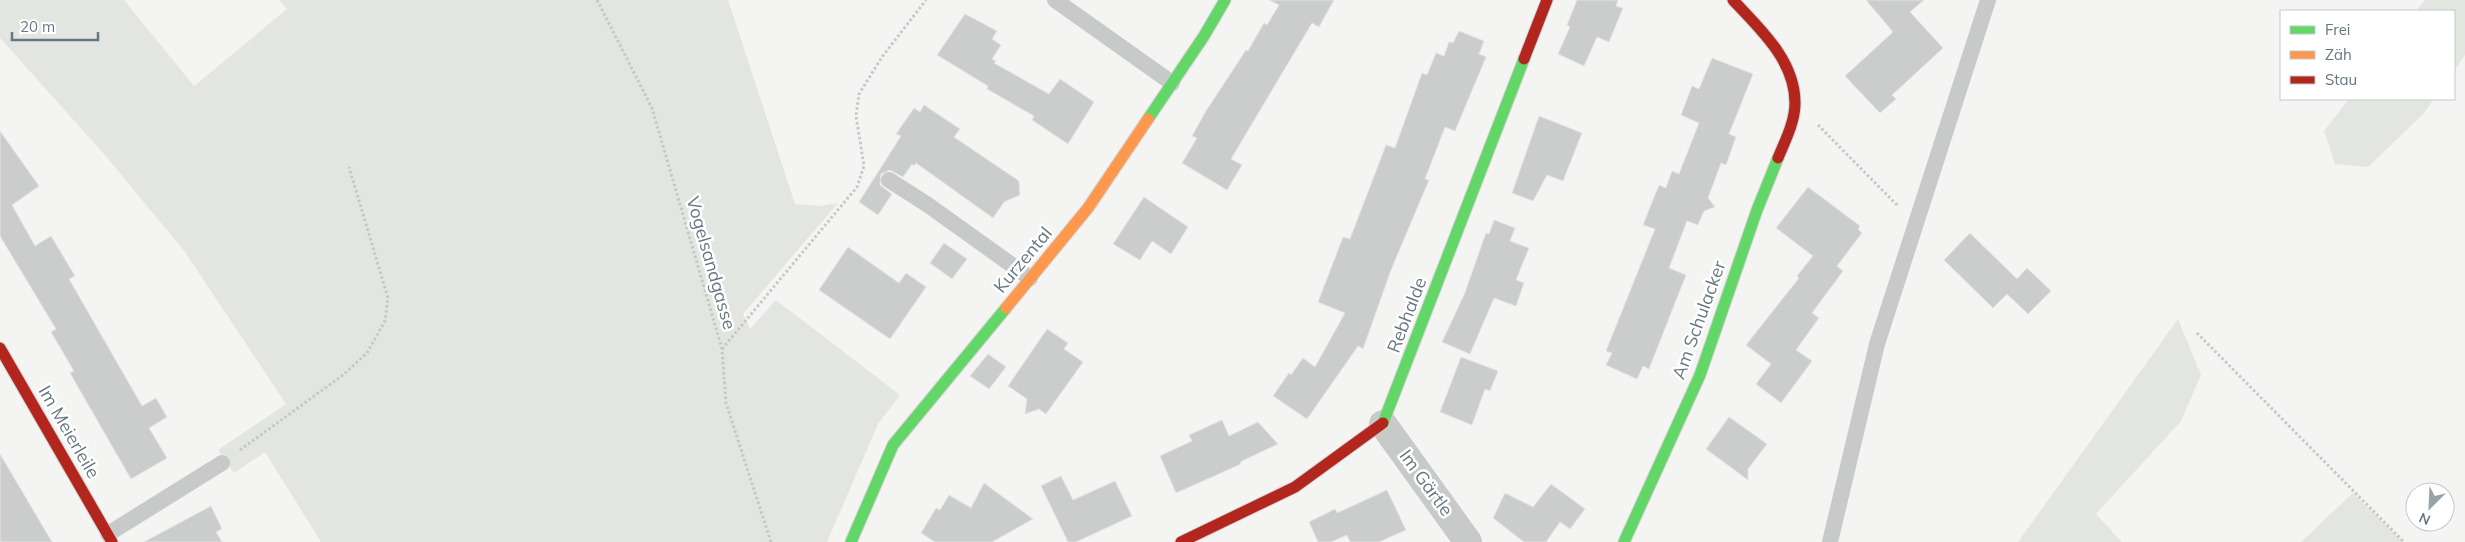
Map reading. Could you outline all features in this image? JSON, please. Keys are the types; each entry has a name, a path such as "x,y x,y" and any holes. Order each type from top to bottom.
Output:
{"street":[{"name":"Kurzental","path":"851,542 893,445 1088,208 1226,0"},
{"name":"Rebhalde","path":"1383,424 1547,0"},
{"path":"1733,0 1780,50 1794,90 1795,106"},
{"name":"Am Schulacker","path":"1624,542 1700,375 1757,210 1789,131 1795,106"},
{"name":"Im Meierleile","path":"0,348 110,538"},
{"path":"1181,542 1295,487 1383,424"},
{"name":"Im Gärtle","path":"1383,424 1468,542"}],"lane":[{"path":"1055,0 1172,83"},
{"path":"1830,542 1877,344 1988,0"},
{"path":"889,180 928,205 1030,278"},
{"path":"110,538 222,463"}],"path":[{"name":"Vogelsandgasse","path":"597,0 652,108 722,349 726,403 771,542"},
{"path":"722,349 857,187 864,166 856,116 859,94 882,57 926,0"},
{"path":"1795,106 1818,124 1916,224"},
{"path":"222,463 343,375 367,353 385,321 388,298 348,167"},
{"path":"2197,333 2404,542"}],"shaded area":[{"path":"0,0 124,0 194,86 287,9 279,0 728,0 795,204 818,206 838,203 743,314 750,329 776,300 900,395 878,424 827,542 321,542 265,452 234,473 218,450 286,404 185,252 104,154 0,38"},
{"path":"2425,0 2465,0 2465,55 2455,70 2455,10 2417,10"},
{"path":"2348,100 2433,100 2423,114 2368,167 2335,164 2324,131"},
{"path":"2178,319 2201,375 2181,421 2096,514 2122,542 2018,542"},
{"path":"2353,493 2403,542 2301,542"}],"building":[{"path":"1269,0 1334,0 1319,27 1312,23 1231,159 1242,165 1227,190 1182,163 1197,138 1192,136 1206,111 1246,50 1248,51 1264,23 1267,25 1279,5"},
{"path":"1577,0 1618,0 1616,6 1623,8 1609,42 1597,37 1584,66 1558,54 1570,27 1567,25"},
{"path":"1866,0 1924,0 1910,12 1943,48 1892,95 1896,99 1880,113 1845,76 1893,32"},
{"path":"965,14 997,31 992,39 1001,45 992,59 996,61 994,63 1049,94 1060,79 1094,102 1068,144 1032,120 1034,116 987,89 988,86 937,55"},
{"path":"1459,31 1484,41 1479,54 1486,57 1455,131 1445,127 1425,179 1429,180 1391,270 1363,349 1358,346 1307,419 1273,396 1289,373 1291,375 1303,358 1315,367 1345,313 1318,302 1343,237 1350,239 1386,145 1395,148 1422,73 1427,75 1436,53 1444,56 1449,42 1453,43"},
{"path":"1712,58 1753,74 1729,134 1736,137 1726,165 1721,163 1708,198 1715,207 1704,211 1698,225 1687,221 1669,268 1686,275 1649,369 1643,366 1637,379 1606,365 1612,353 1606,351 1655,229 1643,225 1659,185 1666,188 1672,171 1679,174 1699,123 1681,115 1692,86 1699,89"},
{"path":"924,105 960,129 954,137 1019,181 1020,195 1004,202 993,218 916,163 914,166 912,164 903,177 890,170 881,174 880,185 892,194 878,215 859,202 901,136 896,134 914,108 920,112"},
{"path":"1539,116 1582,133 1563,181 1547,175 1533,201 1512,193"},
{"path":"0,131 39,186 12,205 35,246 51,236 75,276 69,279 142,406 156,398 167,417 149,428 167,458 131,479 70,373 74,371 51,332 56,329 0,236"},
{"path":"1808,187 1860,226 1858,229 1862,233 1837,266 1843,271 1812,313 1819,318 1796,350 1812,361 1781,403 1756,384 1771,364 1746,345 1799,278 1797,276 1813,256 1776,228"},
{"path":"1144,197 1188,227 1171,254 1152,241 1140,260 1113,244"},
{"path":"1494,220 1515,228 1510,241 1529,248 1516,280 1524,283 1516,306 1494,298 1470,354 1442,342 1464,295 1486,233 1489,234"},
{"path":"1970,233 2017,279 2027,268 2051,291 2028,314 2007,294 1993,308 1944,260"},
{"path":"944,243 967,259 952,279 930,263"},
{"path":"848,247 899,283 906,273 926,287 890,339 819,290"},
{"path":"1047,329 1068,343 1064,349 1083,362 1046,414 1039,409 1025,414 1027,399 1008,386"},
{"path":"988,354 1006,367 989,389 970,376"},
{"path":"1461,357 1498,371 1490,391 1485,389 1472,425 1440,412"},
{"path":"1729,417 1767,444 1748,469 1748,480 1706,449"},
{"path":"1222,420 1229,436 1258,422 1278,444 1240,462 1241,464 1176,493 1160,456 1192,441 1189,435"},
{"path":"0,454 52,542 0,542"},
{"path":"1061,476 1073,500 1115,481 1132,516 1076,542 1068,542 1041,486"},
{"path":"984,483 1033,519 992,542 935,542 921,533 936,508 940,510 949,495 971,508"},
{"path":"1551,484 1585,509 1570,529 1560,522 1546,542 1524,542 1493,518 1505,493 1533,507"},
{"path":"1387,490 1406,530 1379,542 1350,542 1347,535 1331,542 1318,542 1309,522 1335,509 1337,513"},
{"path":"211,506 222,529 216,532 222,542 144,542"}],"traffic: fast":[{"path":"1148,119 1204,36 1225,0"},
{"path":"1383,423 1524,59"},
{"path":"1624,542 1700,375 1757,210 1778,158"},
{"path":"851,542 893,445 1006,308"}],"traffic: slow":[{"path":"1006,308 1088,208 1148,119"}],"traffic: jam":[{"path":"1524,59 1547,0"},
{"path":"1733,0 1754,22 1783,59 1793,87 1795,110 1778,158"},
{"path":"0,348 112,542"},
{"path":"1181,542 1295,487 1383,423"}]}
